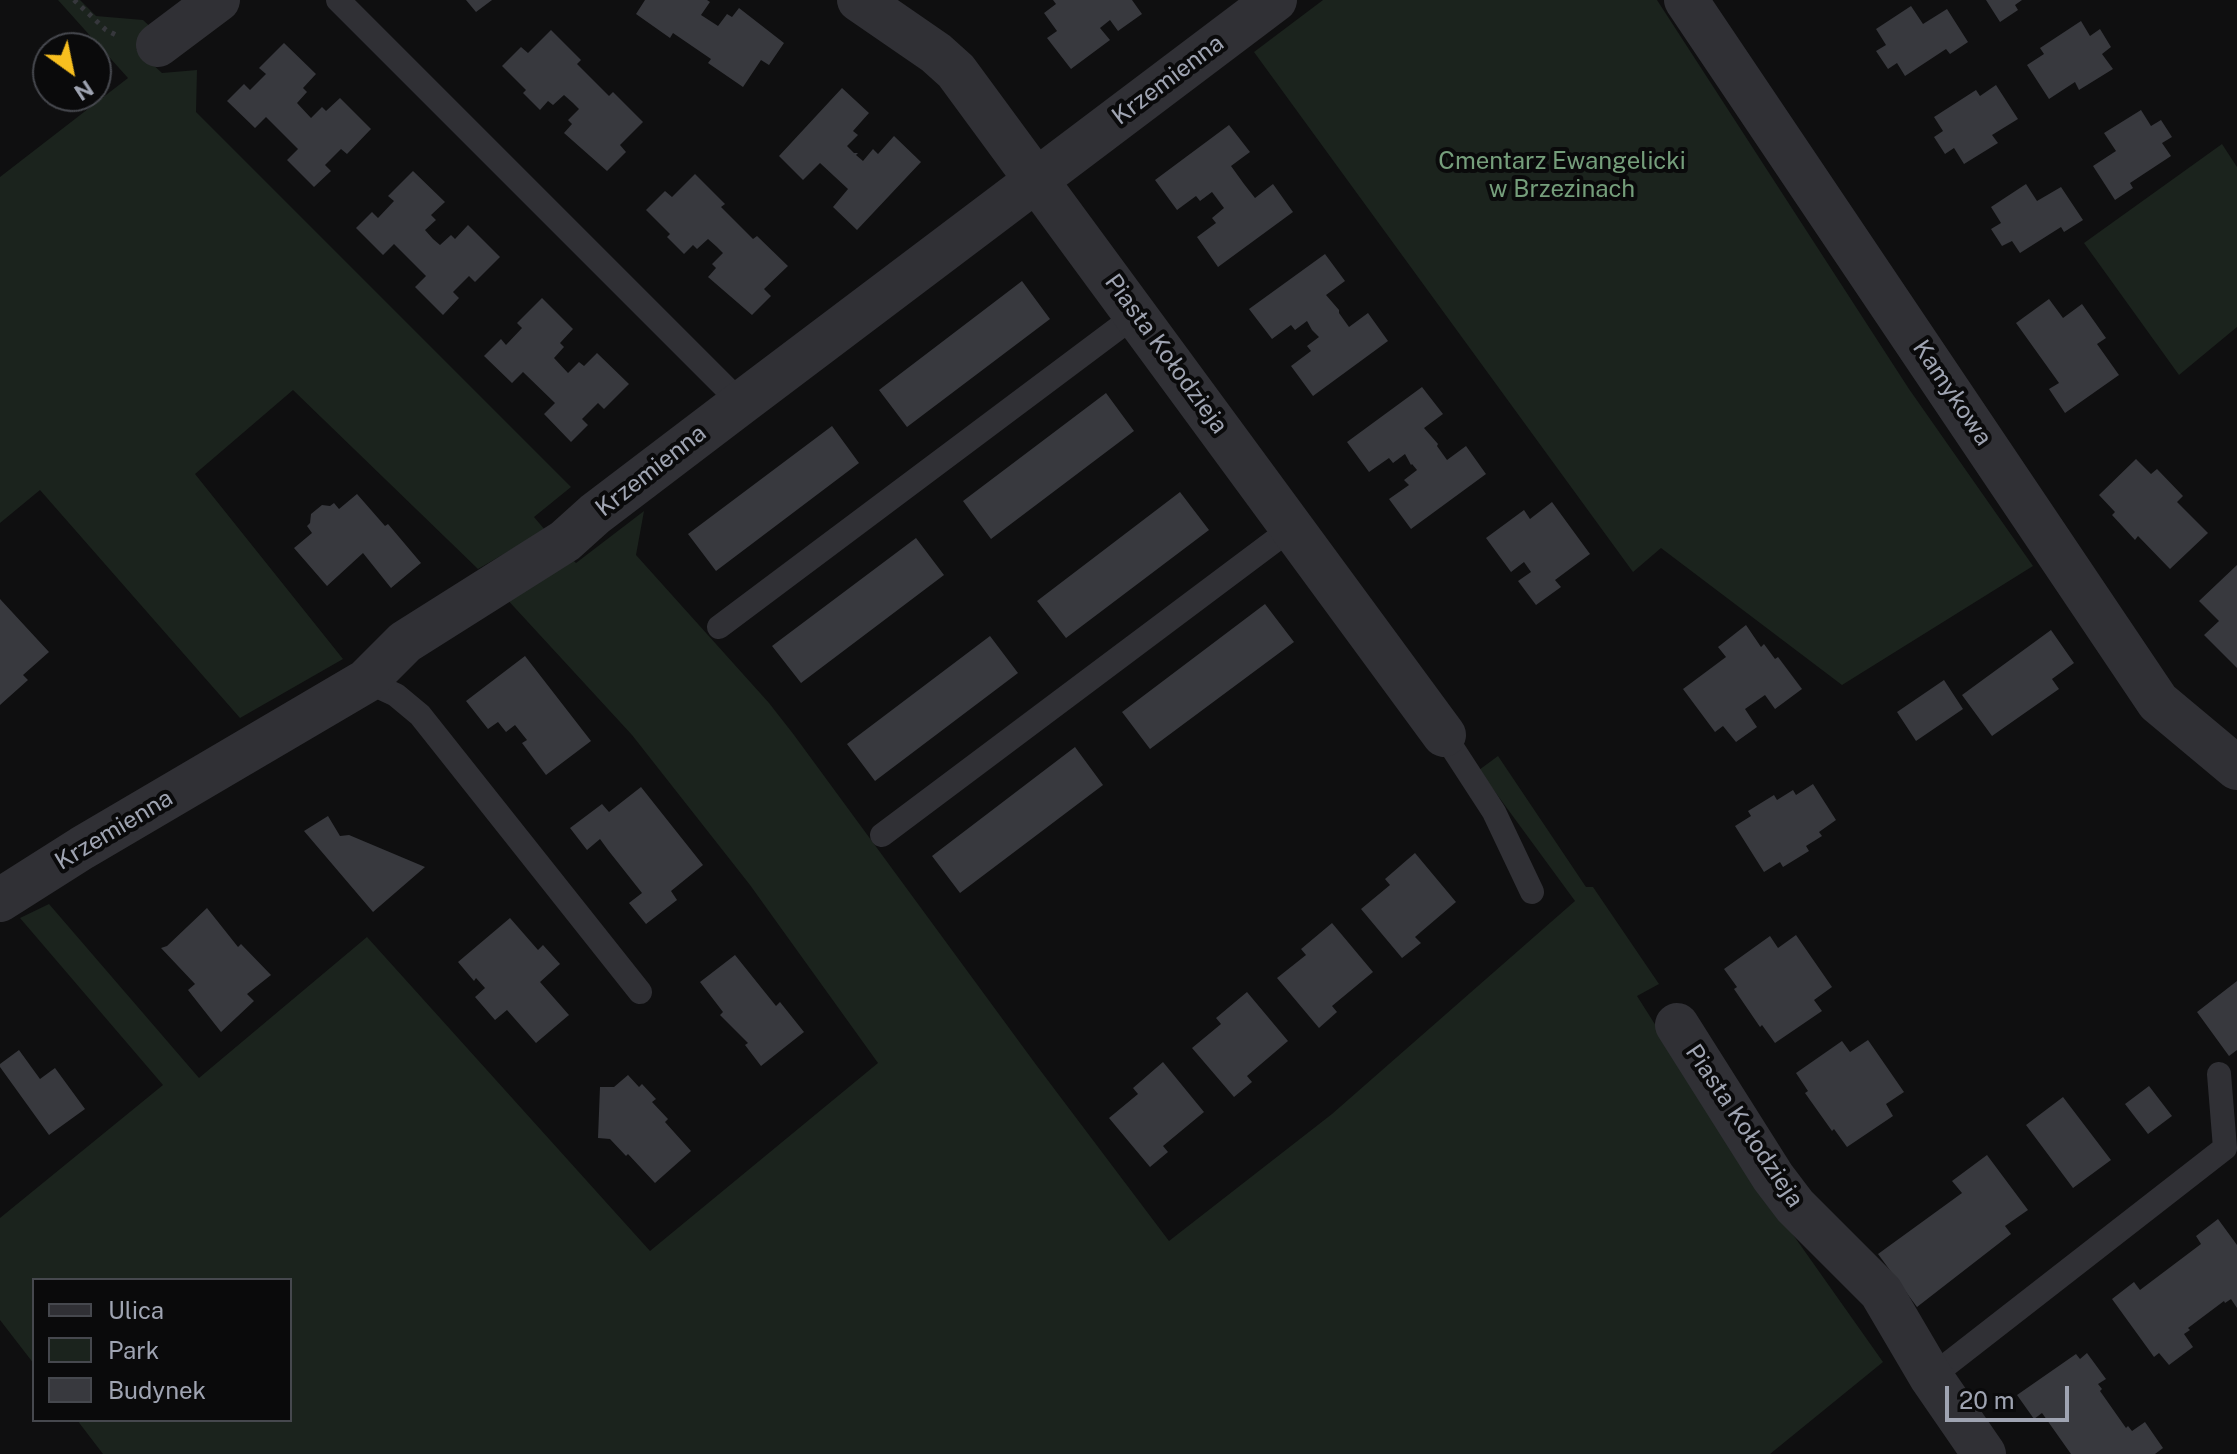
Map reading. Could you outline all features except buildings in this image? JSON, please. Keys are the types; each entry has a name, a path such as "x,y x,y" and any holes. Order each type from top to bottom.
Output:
{"street":[{"path":"158,45 218,0"},
{"name":"Piasta Kołodzieja","path":"859,0 936,53 956,71 1444,735"},
{"name":"Krzemienna","path":"0,900 82,848 366,681 405,642 565,541 595,514 1275,0"},
{"name":"Kamykowa","path":"1686,0 2158,702 2237,768"},
{"name":"Piasta Kołodzieja","path":"1677,1025 1773,1177 1795,1206 1881,1292 1931,1377 1984,1454"}],"lane":[{"path":"338,0 741,403"},
{"path":"719,627 1137,314"},
{"path":"882,835 1293,527"},
{"path":"366,681 396,695 420,715 640,992"},
{"path":"1444,735 1494,812 1532,892"},
{"path":"1931,1377 2225,1148 2219,1074"}],"path":[{"path":"74,0 106,30 121,38 158,45"}],"green space":[{"path":"58,0 80,0 96,16 143,20 158,34 136,49 162,73 197,70 196,112 571,487 534,517 545,530 478,569 293,390 195,474 343,659 240,718 40,490 0,523 0,177 84,112 112,112 112,90 128,78 112,60 112,32 87,32"},
{"name":"Cmentarz Ewangelicki w Brzezinach","path":"1323,0 1657,0 1909,389 2033,566 1842,685 1661,548 1633,572 1254,52"},
{"path":"2222,144 2237,167 2237,327 2179,375 2084,243"},
{"path":"644,511 636,555 794,735 1169,1241 1332,1114 1575,901 1479,770 1498,756 1586,887 1593,887 1659,984 1637,996 1748,1171 1883,1362 1770,1454 103,1454 79,1422 292,1422 292,1278 32,1278 32,1361 0,1320 0,1218 163,1085 20,918 49,904 199,1078 367,937 650,1251 878,1063 750,885 632,735 504,596 566,553 576,563"}]}
